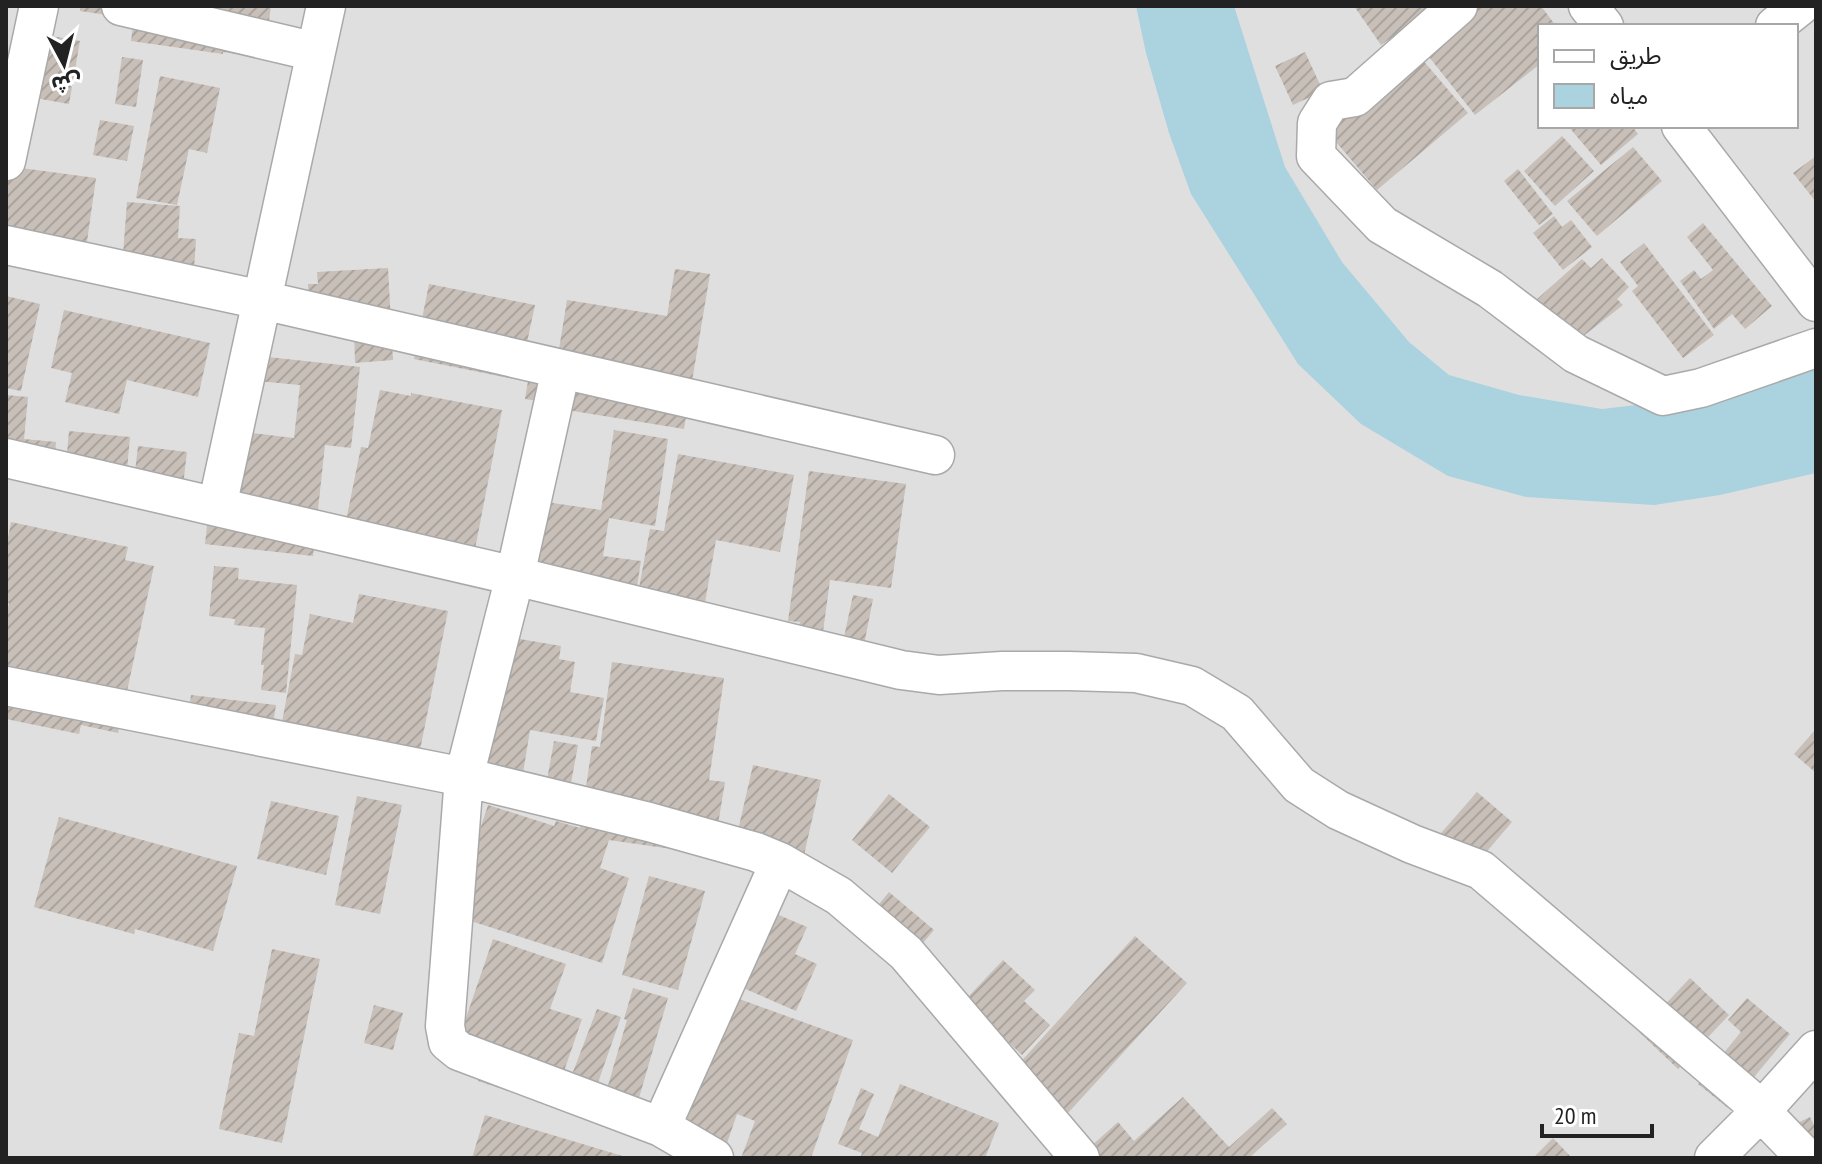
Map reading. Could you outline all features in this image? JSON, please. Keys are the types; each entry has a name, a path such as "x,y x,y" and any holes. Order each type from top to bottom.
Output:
{"street":[{"path":"6,161 39,6"},
{"path":"121,6 316,52"},
{"path":"217,507 326,6"},
{"path":"1458,6 1355,97 1331,101 1317,123 1316,156 1382,225 1490,289 1576,354 1663,396 1701,388 1816,348"},
{"path":"1588,6 1602,24"},
{"path":"1778,24 1800,6"},
{"path":"1683,128 1812,286"},
{"path":"6,245 262,300 935,455"},
{"path":"561,369 515,576 464,777 445,1026 448,1042 459,1051 661,1127 714,1158"},
{"path":"6,458 515,576 901,670 939,675 1002,671 1136,673 1192,686 1237,713 1299,785 1338,810 1412,844 1481,870 1748,1098 1806,1158"},
{"path":"6,686 464,777 649,822 756,852 780,862 839,896 906,953 1080,1158"},
{"path":"661,1127 780,862"},
{"path":"1714,1158 1816,1050"}],"shaded area":[{"path":"6,6 1816,6 1816,1158 6,1158"}],"water":[{"path":"1136,6 1234,6 1285,167 1342,262 1409,342 1449,375 1519,395 1602,409 1713,396 1816,364 1816,473 1720,495 1654,505 1526,497 1448,476 1361,424 1298,364 1191,194 1169,133"}],"building":[{"path":"80,6 271,6 264,58 131,41 134,19 80,11"},
{"path":"1354,6 1437,6 1381,45"},
{"path":"1476,6 1541,6 1554,24 1538,24 1538,66 1475,115 1422,48"},
{"path":"29,32 80,41 69,104 18,95"},
{"path":"1415,51 1468,113 1377,190 1324,128"},
{"path":"1305,52 1323,91 1293,105 1275,66"},
{"path":"122,57 143,60 136,107 115,104"},
{"path":"160,76 220,88 207,153 189,149 177,205 136,198"},
{"path":"100,120 134,126 127,161 93,155"},
{"path":"1570,128 1634,128 1638,134 1601,165"},
{"path":"1562,136 1594,171 1555,206 1524,171"},
{"path":"1633,147 1662,181 1597,236 1567,201"},
{"path":"1816,156 1816,202 1793,173"},
{"path":"6,166 96,178 82,277 38,272 40,259 6,254"},
{"path":"1518,169 1553,214 1539,225 1504,181"},
{"path":"127,202 180,206 178,238 196,239 193,285 121,280"},
{"path":"1554,216 1562,227 1571,220 1592,247 1563,270 1533,233"},
{"path":"1703,223 1772,306 1745,329 1732,314 1714,329 1680,281 1694,270 1701,279 1713,270 1687,237"},
{"path":"1644,243 1714,335 1683,358 1632,291 1638,286 1620,262"},
{"path":"1602,258 1629,287 1617,299 1623,305 1577,341 1536,300 1582,259 1591,268"},
{"path":"388,268 393,360 355,363 354,329 309,309 308,284 318,284 317,272"},
{"path":"675,269 710,274 684,429 567,410 568,406 525,399 531,363 556,368 567,300 667,316"},
{"path":"429,284 535,305 519,380 414,359"},
{"path":"6,296 40,304 21,391 6,388"},
{"path":"64,310 210,343 198,397 127,380 119,414 65,402 72,373 51,368"},
{"path":"250,355 360,367 351,448 325,445 313,556 205,544 218,429 294,438 300,385 247,380"},
{"path":"380,390 502,410 469,580 339,555 361,447 368,448"},
{"path":"6,395 28,397 24,439 56,442 52,480 6,475"},
{"path":"614,430 668,439 655,526 609,518 603,556 641,561 633,613 509,592 532,500 601,510"},
{"path":"69,431 130,437 125,492 64,486"},
{"path":"138,446 187,452 181,502 132,497"},
{"path":"678,454 794,475 780,552 716,540 699,637 632,625 650,529 664,531"},
{"path":"809,471 906,484 891,588 830,580 820,654 795,650 800,622 788,621"},
{"path":"11,522 128,547 125,560 154,566 118,733 81,725 79,734 6,719 6,618 9,603 6,603 6,548"},
{"path":"214,566 239,568 238,579 297,585 286,693 261,690 265,628 234,625 235,619 209,616"},
{"path":"359,594 448,611 415,775 277,748 295,654 302,655 310,614 353,623"},
{"path":"853,595 873,599 861,660 840,656"},
{"path":"514,638 561,646 559,659 575,662 570,692 604,698 596,741 530,730 519,798 465,750"},
{"path":"612,662 724,678 709,780 725,782 713,855 609,840 600,868 629,878 602,963 452,915 488,805 554,826 556,821 580,828 592,746 600,747"},
{"path":"191,695 276,705 271,737 187,727"},
{"path":"1816,729 1816,773 1794,754"},
{"path":"554,741 578,745 567,805 543,802"},
{"path":"753,765 821,780 802,864 734,848"},
{"path":"1477,792 1512,822 1471,870 1435,840"},
{"path":"889,794 930,827 892,873 852,840"},
{"path":"357,796 402,805 380,914 335,905"},
{"path":"271,801 339,816 326,875 257,859"},
{"path":"59,817 237,866 213,951 135,929 134,934 34,907"},
{"path":"649,876 705,891 678,990 622,975"},
{"path":"889,892 934,930 905,964 860,927"},
{"path":"760,907 807,927 795,954 817,964 796,1011 727,981"},
{"path":"1135,936 1187,983 1057,1125 1005,1079"},
{"path":"493,939 566,964 550,1009 582,1019 562,1077 542,1071 532,1099 478,1081 486,1057 456,1047"},
{"path":"272,949 320,959 282,1143 219,1129 239,1033 254,1036"},
{"path":"1003,960 1035,990 1024,1001 1050,1025 1022,1055 998,1032 949,1017"},
{"path":"1690,978 1729,1015 1678,1069 1639,1032"},
{"path":"633,988 668,998 630,1129 598,1120 627,1020 624,1019"},
{"path":"731,996 853,1040 811,1158 741,1158 755,1121 737,1114 722,1158 673,1158"},
{"path":"1747,998 1790,1034 1728,1108 1698,1084 1741,1032 1728,1020"},
{"path":"374,1005 403,1013 393,1050 364,1043"},
{"path":"597,1009 621,1017 587,1114 568,1085"},
{"path":"900,1084 999,1123 985,1158 860,1158 862,1153 838,1144 861,1088 874,1094 859,1129 878,1137"},
{"path":"1183,1097 1229,1147 1272,1108 1287,1124 1249,1158 1078,1158 1118,1122 1134,1141"},
{"path":"485,1115 626,1157 626,1158 472,1158"},
{"path":"1810,1117 1816,1129 1816,1158 1772,1135"},
{"path":"1553,1138 1572,1158 1533,1158"}]}
